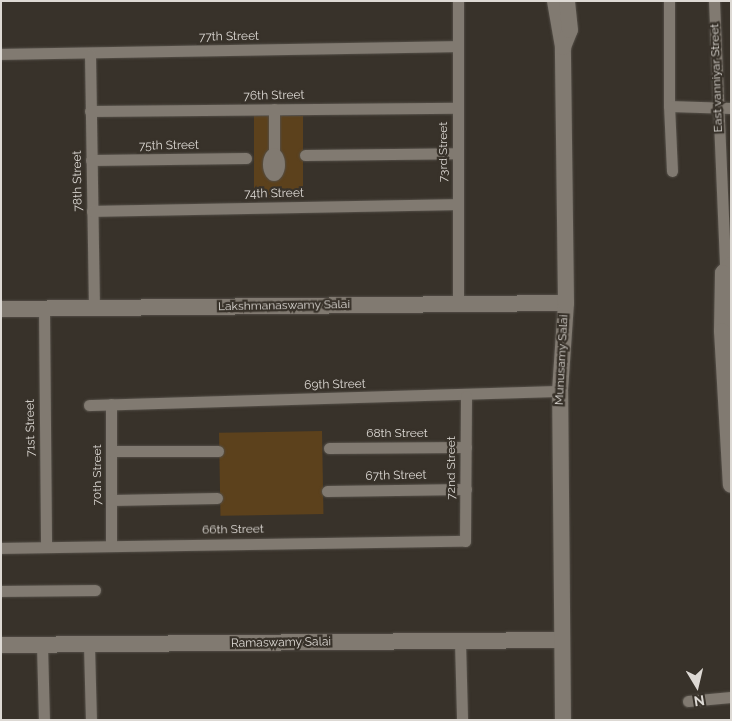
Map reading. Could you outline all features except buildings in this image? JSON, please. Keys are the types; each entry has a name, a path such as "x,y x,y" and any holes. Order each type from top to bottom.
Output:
{"street":[{"name":"73rd Street","path":"458,1 458,304"},
{"path":"555,1 563,47"},
{"name":"Munusamy Salai","path":"563,720 560,640 560,391 566,303 563,47 570,30 567,1"},
{"path":"669,1 672,171"},
{"name":"East vanniyar Street","path":"714,1 718,108 728,266 726,331 731,485"},
{"name":"77th Street","path":"1,54 90,54 458,46"},
{"name":"78th Street","path":"90,54 94,308"},
{"path":"670,106 731,108"},
{"name":"76th Street","path":"90,111 458,108"},
{"path":"274,110 274,153"},
{"path":"305,155 458,153"},
{"name":"75th Street","path":"91,160 246,158"},
{"name":"74th Street","path":"92,211 457,204"},
{"name":"Lakshmanaswamy Salai","path":"1,309 566,303"},
{"name":"71st Street","path":"44,308 46,547"},
{"name":"69th Street","path":"89,405 466,396 560,391"},
{"name":"72nd Street","path":"465,541 466,396"},
{"name":"70th Street","path":"111,404 111,546"},
{"name":"68th Street","path":"329,448 466,447"},
{"path":"111,451 218,451"},
{"name":"67th Street","path":"327,491 466,489"},
{"path":"111,500 217,498"},
{"name":"66th Street","path":"1,548 465,541"},
{"path":"1,591 95,590"},
{"name":"Ramaswamy Salai","path":"1,646 560,640"},
{"path":"460,641 462,720"},
{"path":"42,645 44,720"},
{"path":"89,645 91,720"},
{"path":"688,701 731,697"}],"shaded area":[{"path":"254,116 303,116 303,198 254,198"},
{"path":"322,431 323,514 220,516 219,433"}]}
